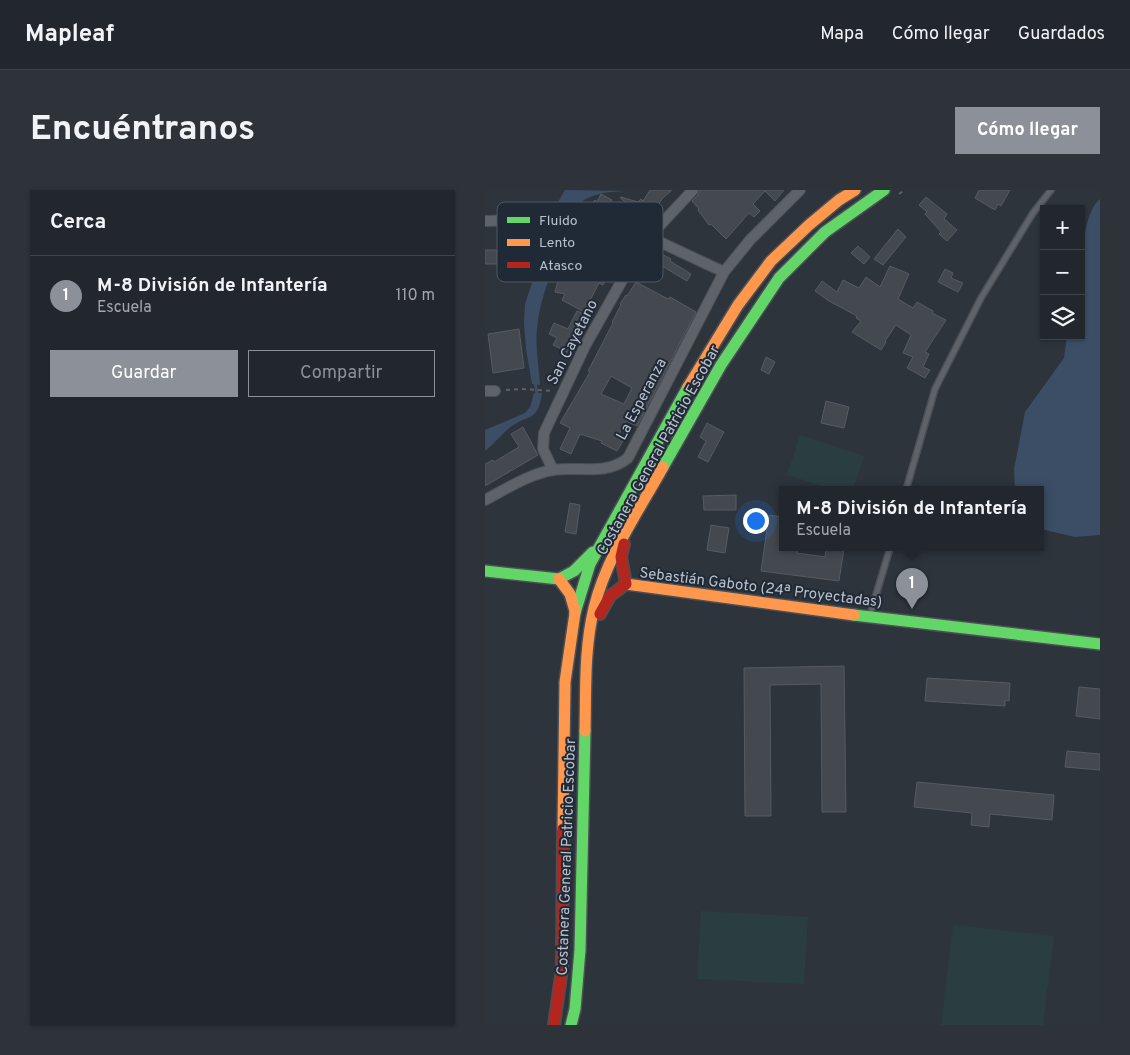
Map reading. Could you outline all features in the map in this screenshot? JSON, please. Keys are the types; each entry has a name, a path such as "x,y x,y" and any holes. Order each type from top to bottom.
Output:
{"main road":[{"name":"Costanera General Patricio Escobar","path":"554,1025 561,968 565,682 575,611 590,564 671,414 738,304 771,261 809,225 839,200 855,190"},
{"name":"Costanera General Patricio Escobar","path":"571,1025 575,1009 580,950 587,650 594,608 603,581 629,527 721,365 779,278 825,232 884,190"},
{"path":"587,650 605,600 626,584 621,557 629,527"},
{"path":"485,571 559,579 574,570 603,540"},
{"path":"559,579 571,594 575,611"},
{"name":"Sebastián Gaboto (24ª Proyectadas)","path":"626,584 836,613 1100,644"}],"street":[{"name":"San Cayetano","path":"663,221 693,190"},
{"name":"La Esperanza","path":"485,500 533,476 553,470 606,469 628,458 725,272 750,240 800,190"},
{"path":"663,243 725,272"},
{"name":"San Cayetano","path":"553,470 543,450 544,433 585,346 621,282"}],"lane":[{"path":"907,486 939,380 981,298 1033,213 1051,190"},
{"path":"870,616 889,551"}],"path":[{"path":"898,194 905,190"},
{"path":"490,391 522,389 551,391"}],"green space":[{"path":"800,435 864,456 854,486 822,486 787,475"},
{"path":"701,911 808,917 804,984 697,979"},
{"path":"953,925 1054,936 1043,1025 941,1025"}],"water":[{"path":"565,190 627,191 608,192 581,202 558,202"},
{"path":"1100,199 1100,535 1075,537 1044,530 1044,486 1015,486 1014,469 1025,412 1064,358 1066,340 1085,340 1085,234 1092,209"},
{"path":"532,282 547,282 541,305 537,335 540,385 532,384 526,349 525,304"},
{"path":"534,393 542,393 538,409 534,414 508,429 485,451 485,430 525,413 530,407"}],"building":[{"path":"650,190 672,190 660,202 638,202 641,199 643,201"},
{"path":"700,190 784,190 775,201 765,191 753,204 760,211 754,217 749,213 726,239 711,224 709,225 692,201"},
{"path":"979,190 1010,190 1001,206 998,204 995,210 975,198"},
{"path":"601,194 612,200 610,202 597,202"},
{"path":"621,197 638,202 625,202"},
{"path":"926,197 947,214 944,219 957,230 947,241 939,234 941,232 925,214 927,212 919,205"},
{"path":"898,229 906,237 883,265 874,259"},
{"path":"858,246 870,257 864,264 851,253"},
{"path":"485,250 497,250 497,264 485,264"},
{"path":"663,255 691,274 687,281 663,267"},
{"path":"890,266 909,274 898,299 913,308 917,302 946,320 925,352 929,354 923,367 930,370 925,378 907,368 913,357 903,353 911,335 896,325 881,350 852,332 861,321 856,318 857,316 815,291 822,281 837,292 843,280 859,288 866,277 880,287"},
{"path":"945,269 953,273 951,278 963,283 958,292 938,282"},
{"path":"558,282 604,282 603,285 599,283 584,312 562,300 565,294 555,292"},
{"path":"636,282 668,299 670,297 696,312 637,426 626,421 618,436 624,439 617,451 601,443 602,441 580,434 571,454 560,449 570,428 560,423 590,372 588,371 613,323 620,304","holes":["611,376 632,388 624,404 601,394"]},
{"path":"577,311 586,315 580,327 584,329 571,354 553,345 557,338 549,334 554,323 568,329"},
{"path":"519,329 524,368 493,373 488,334"},
{"path":"766,357 775,362 769,374 761,370"},
{"path":"826,401 849,407 844,428 821,423"},
{"path":"707,423 724,432 708,462 698,457 706,441 700,437"},
{"path":"523,427 538,455 485,486 485,464 493,460 494,462 519,447 511,434"},
{"path":"736,495 736,510 704,510 703,496"},
{"path":"570,503 580,505 576,534 565,532"},
{"path":"769,515 779,516 779,551 797,551 797,553 825,557 826,551 844,551 839,581 761,571"},
{"path":"711,525 729,528 725,553 707,550"},
{"path":"844,666 846,812 822,812 821,684 770,685 771,816 745,816 744,668"},
{"path":"927,678 1010,683 1009,701 1005,700 1005,706 925,701"},
{"path":"1079,687 1100,689 1100,719 1076,716"},
{"path":"1067,751 1100,754 1100,770 1065,767"},
{"path":"917,782 1054,795 1052,820 990,814 989,827 971,825 972,813 914,807"}],"waterway":[{"path":"535,381 537,395"}],"traffic: fast":[{"path":"663,467 721,365 779,278 825,232 884,190"},
{"path":"575,613 590,564 688,387"},
{"path":"559,579 574,571 593,552"},
{"path":"485,571 559,579"},
{"path":"854,615 1100,644"},
{"path":"571,1025 575,1009 580,950 585,731"}],"traffic: slow":[{"path":"688,387 738,305 771,261 809,225 839,200 855,190"},
{"path":"585,731 586,669 591,623 599,589 615,553 663,467"},
{"path":"559,579 570,594 575,611"},
{"path":"626,584 854,615"},
{"path":"563,829 565,682 575,613"}],"traffic: jam":[{"path":"624,544 621,557 626,584"},
{"path":"600,614 610,596 626,584"},
{"path":"554,1025 562,969 563,829"}],"place":[{"name":"M-8 División de Infantería","path":"912,609"}]}
